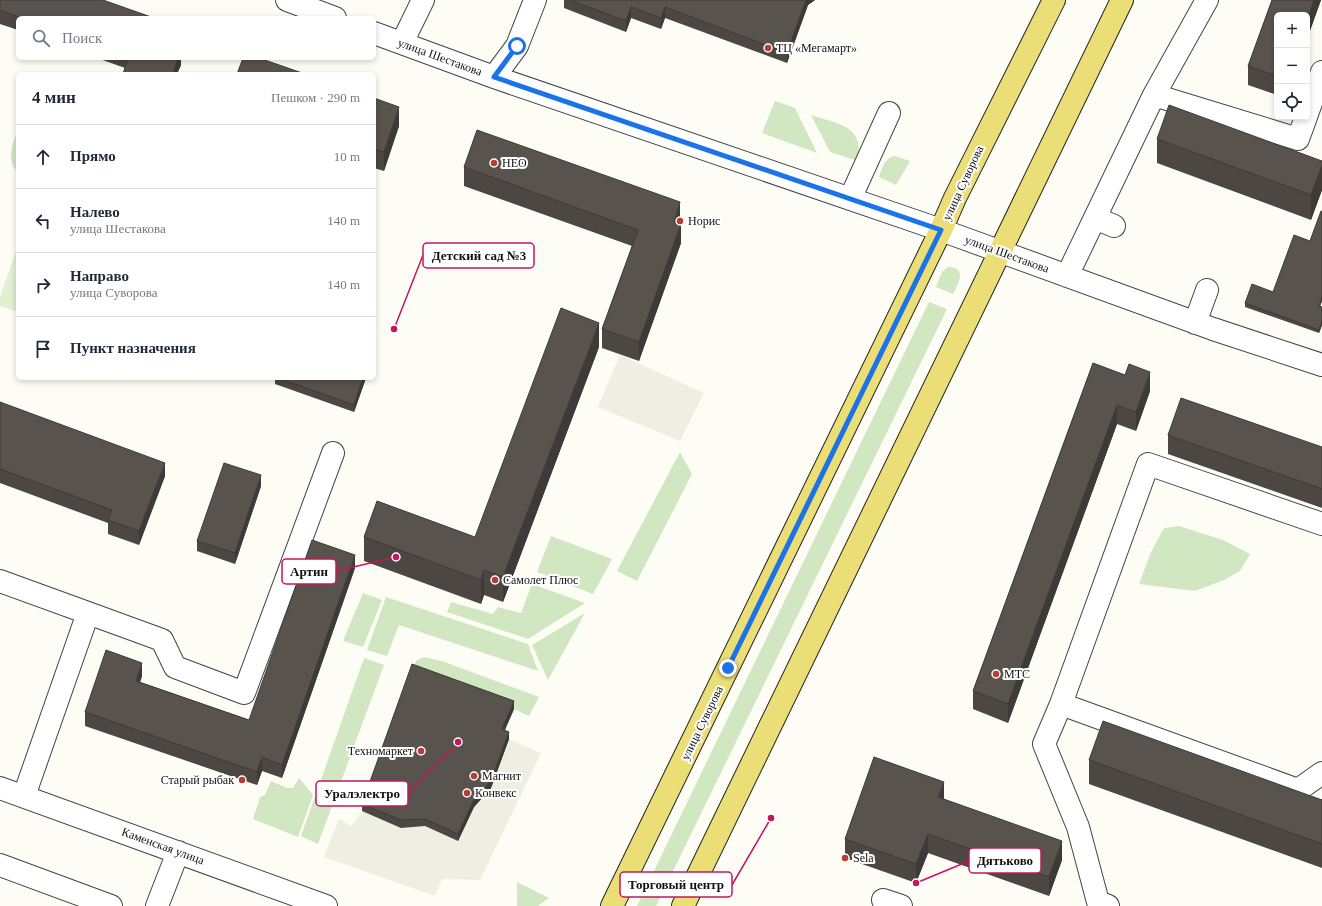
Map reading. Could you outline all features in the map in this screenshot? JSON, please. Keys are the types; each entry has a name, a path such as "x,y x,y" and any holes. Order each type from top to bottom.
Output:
{"main road":[{"name":"улица Суворова","path":"612,906 941,230 955,198 1054,0"},
{"path":"683,906 1122,0"}],"street":[{"path":"402,43 423,0"},
{"path":"494,77 517,46 535,0"},
{"path":"1067,276 1104,222 1154,95 1207,0"},
{"path":"295,2 330,16"},
{"name":"улица Шестакова","path":"376,33 494,77 941,230 1195,323 1322,365"},
{"path":"1310,106 1322,72"},
{"path":"1154,95 1298,139 1305,120"},
{"path":"850,199 889,113"},
{"path":"1195,323 1207,290"},
{"path":"0,581 162,640 175,667 244,692 332,453"},
{"path":"1108,906 1098,902 1078,827 1044,744 1061,704 1148,464 1322,524"},
{"path":"24,796 88,613"},
{"path":"1061,704 1298,790 1322,773"},
{"name":"Каменская улица","path":"0,788 326,906"},
{"path":"157,906 178,852"},
{"path":"0,865 111,906"}],"green space":[{"path":"775,101 795,108 817,153 762,133"},
{"path":"811,115 839,124 853,133 857,140 859,149 858,161 830,152"},
{"path":"16,135 16,170 11,157 12,146"},
{"path":"895,156 910,161 896,185 879,177 882,167 886,161"},
{"path":"16,252 16,311 0,306 0,297"},
{"path":"948,267 958,270 960,273 959,281 953,294 936,287 942,272"},
{"path":"929,302 947,309 656,906 637,906"},
{"path":"680,452 692,474 637,581 617,571"},
{"path":"1179,526 1223,540 1250,554 1240,571 1224,580 1195,591 1139,584 1151,552 1164,528"},
{"path":"551,536 612,559 593,594 537,572"},
{"path":"532,584 585,603 528,639 447,612 451,602 493,614 498,607 521,613"},
{"path":"363,593 382,600 363,647 343,641"},
{"path":"386,597 528,644 538,671 399,625 387,656 367,650"},
{"path":"585,613 548,680 532,645"},
{"path":"424,657 442,661 539,697 529,716 412,671 416,661"},
{"path":"364,658 384,665 318,844 301,836"},
{"path":"299,778 313,795 298,837 253,819 260,797 265,795 271,781 287,788 293,788"},
{"path":"517,882 549,898 538,906 517,906"}],"shaded area":[{"path":"620,355 704,393 680,441 598,407"},
{"path":"509,739 541,753 480,880 442,879 435,896 324,857 339,819 351,826 362,811 425,826 458,841 474,807 491,788"}],"building":[{"path":"0,0 103,0 148,16 16,16 0,10"},
{"name":"ТЦ «Мегамарт»","path":"570,0 806,0 787,53 665,7 661,18 631,7 626,21"},
{"path":"1272,0 1314,0 1310,12 1274,12 1274,75 1248,66"},
{"path":"127,60 177,60 174,72 124,72"},
{"path":"242,60 265,60 299,72 238,72"},
{"path":"376,99 399,107 384,152 376,150"},
{"path":"1169,105 1322,161 1322,165 1311,195 1157,139"},
{"path":"477,130 680,202 674,222 681,224 639,342 602,329 638,230 464,167"},
{"path":"1321,211 1322,297 1319,306 1322,307 1322,321 1319,330 1245,303 1252,284 1273,292 1294,235 1310,241"},
{"path":"561,308 599,323 503,577 484,570 481,580 364,537 377,501 475,537"},
{"path":"1093,363 1125,375 1129,364 1150,372 1136,412 1117,405 1008,704 973,691"},
{"path":"284,380 362,380 354,405"},
{"path":"1181,398 1322,447 1322,489 1168,435"},
{"path":"0,402 165,463 139,531 108,520 112,510 0,469"},
{"path":"224,463 261,475 235,553 197,541"},
{"path":"312,540 355,555 282,765 262,757 257,772 85,712 106,650 142,663 136,681 249,720"},
{"path":"412,664 514,701 502,729 509,732 491,781 474,800 458,834 425,819 401,820 362,804"},
{"path":"1103,721 1322,800 1322,844 1089,760"},
{"path":"874,757 944,782 938,797 1062,841 1049,877 928,834 916,864 845,839"}],"place":[{"name":"ТЦ «Мегамарт»","path":"768,48"},
{"name":"НЕО","path":"494,163"},
{"name":"Норис","path":"680,221"},
{"name":"Детский сад №3","path":"394,329"},
{"name":"Артин","path":"396,557"},
{"name":"Самолет Плюс","path":"495,580"},
{"name":"МТС","path":"996,674"},
{"name":"Уралэлектро","path":"458,742"},
{"name":"Техномаркет","path":"421,751"},
{"name":"Магнит","path":"474,776"},
{"name":"Старый рыбак","path":"242,780"},
{"name":"Конвекс","path":"467,793"},
{"name":"Торговый центр","path":"771,818"},
{"name":"Sela","path":"845,858"},
{"name":"Дятьково","path":"916,883"}],"route":[{"path":"517,46 494,77 941,230 728,668"}]}
